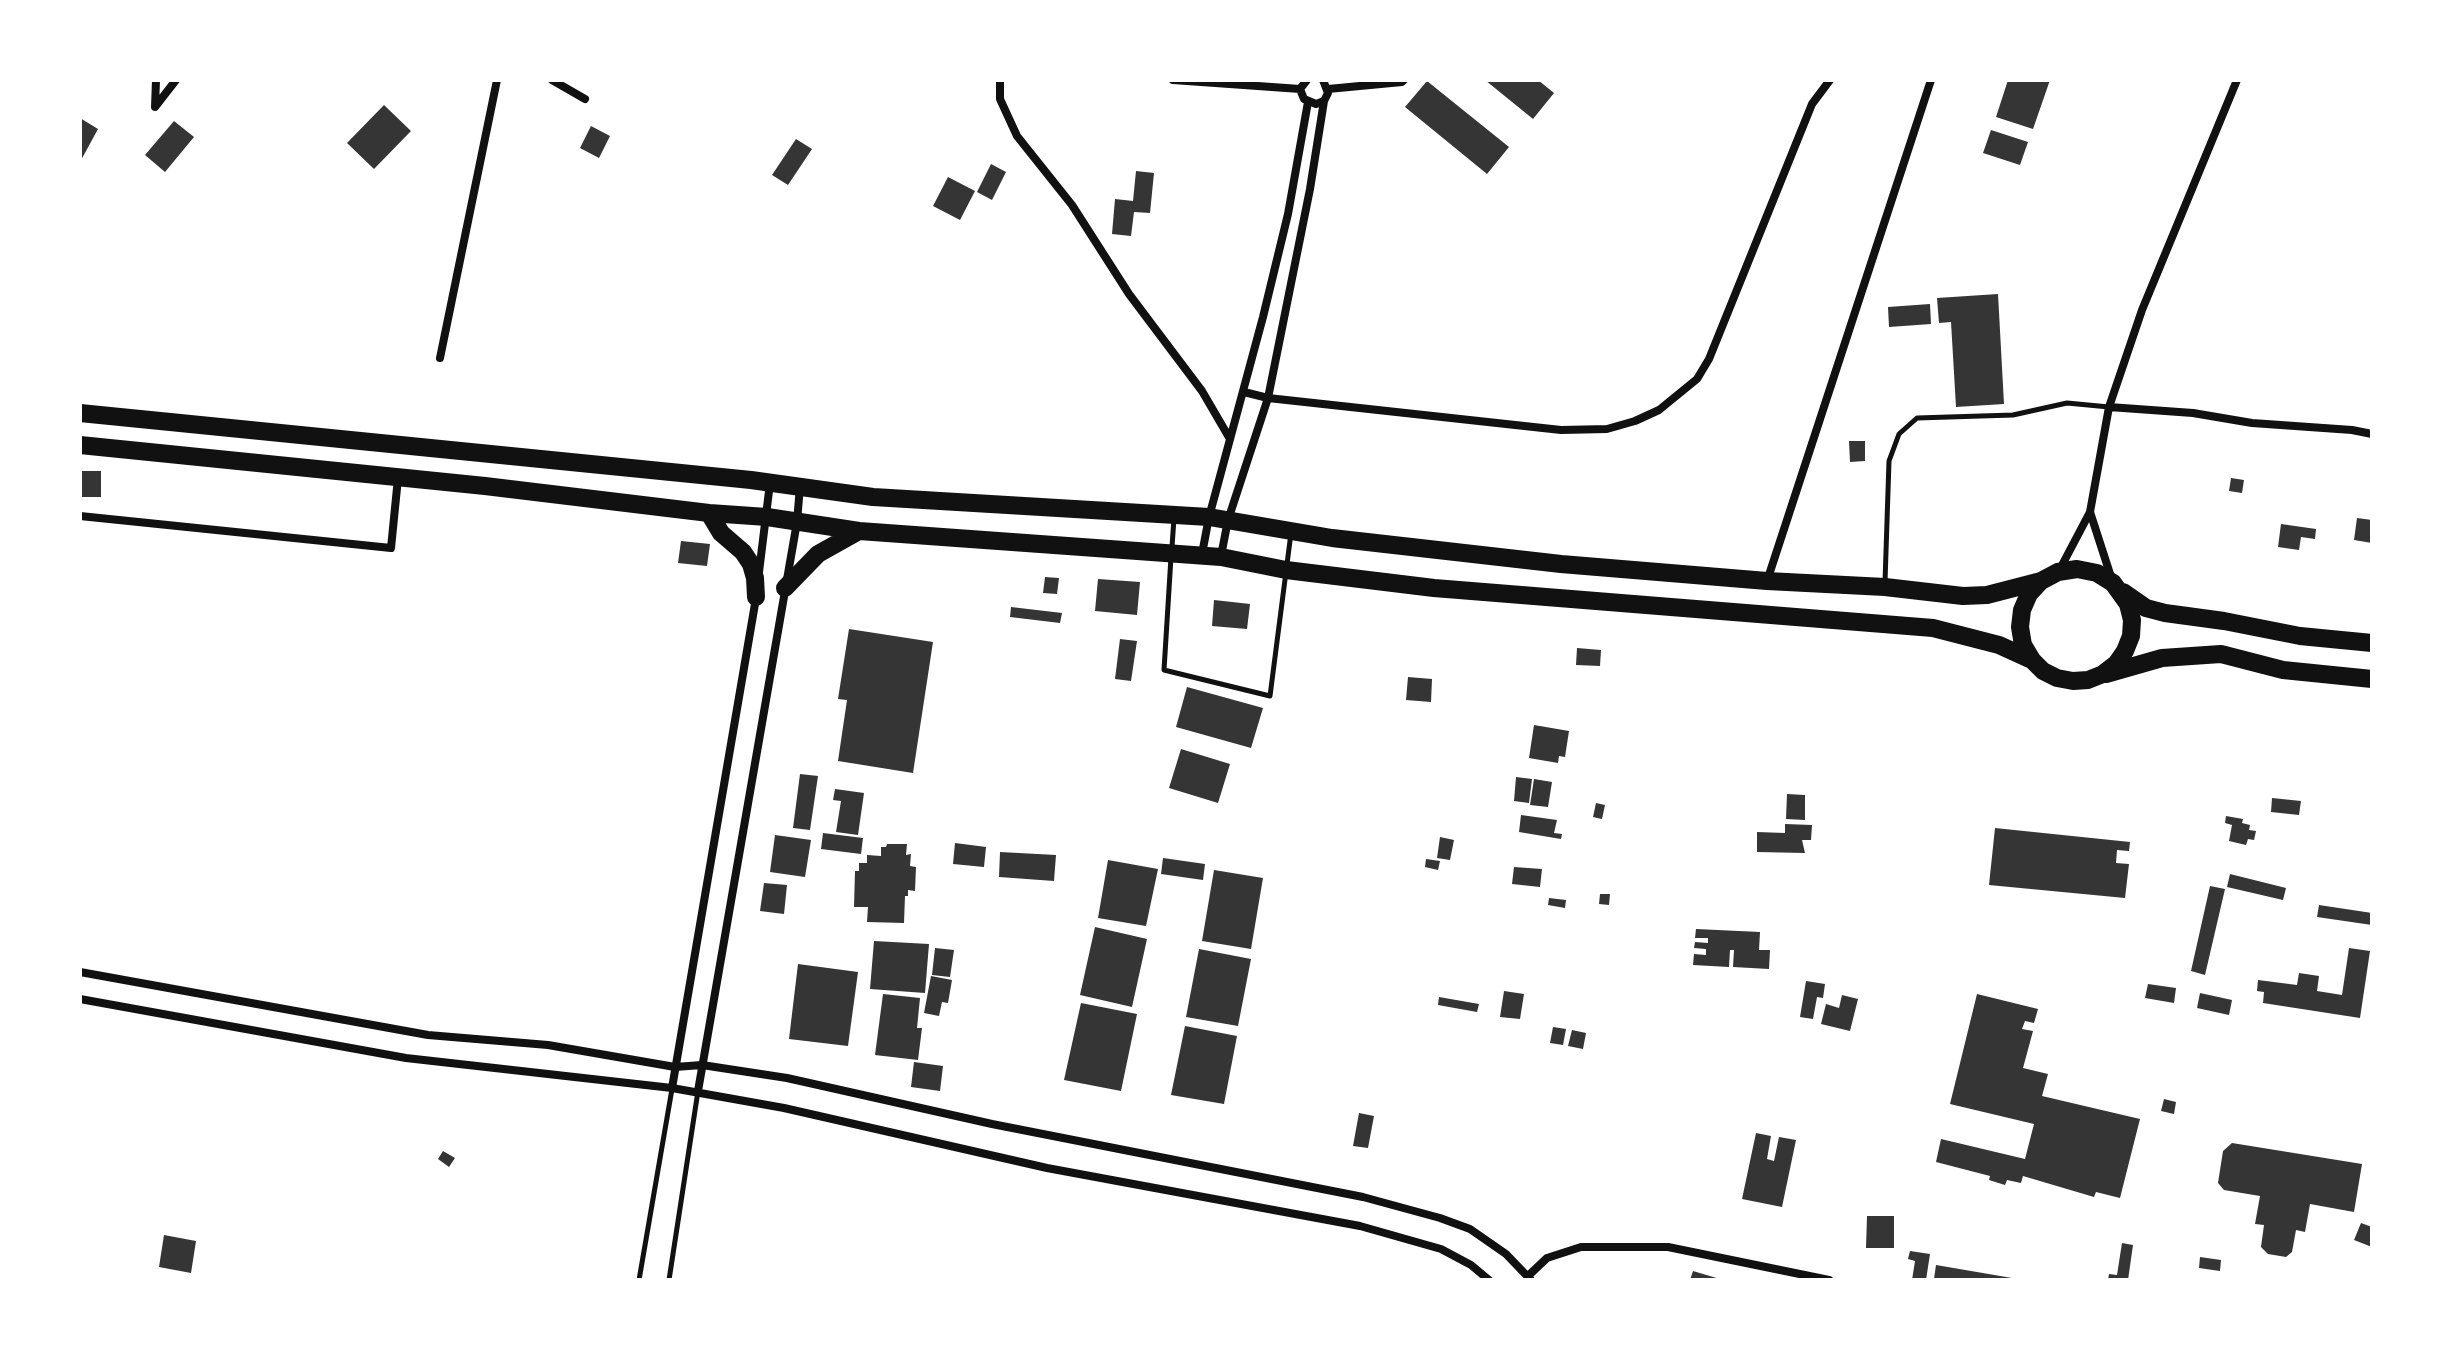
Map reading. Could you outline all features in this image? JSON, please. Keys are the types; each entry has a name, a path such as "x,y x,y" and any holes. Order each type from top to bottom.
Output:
{"highway":[{"path":"80,413 800,485 873,497 1209,517 1332,538 1561,564 1767,581 1885,587 1963,596 1987,595 2077,569 2097,573 2146,608 2165,613 2300,636 2372,643"},
{"path":"80,445 767,517 859,531 1202,555 1286,570 1508,595 1933,628 1987,641 2032,660"},
{"path":"709,513 721,533 743,552 751,564 756,597"},
{"path":"785,588 818,554 859,531"},
{"path":"2050,577 2029,594 2021,619 2023,645 2032,660 2043,671 2057,678 2088,680 2162,658 2221,654 2283,670 2372,679"},
{"path":"2103,674 2121,658 2131,636 2132,620 2128,604 2117,587"}],"street":[{"path":"156,80 155,107 176,80"},
{"path":"440,358 497,80"},
{"path":"552,80 585,99"},
{"path":"1000,80 1000,99 1017,136 1072,205 1129,294 1202,391 1230,439"},
{"path":"1173,80 1300,89"},
{"path":"1300,89 1307,80"},
{"path":"1221,557 1228,520 1268,398 1328,89 1323,80"},
{"path":"1328,89 1404,80"},
{"path":"1244,392 1268,398 1561,430 1607,429 1659,410 1697,379 1709,359 1812,104 1830,80"},
{"path":"1767,581 1931,80"},
{"path":"2050,577 2090,512 2109,407 2142,310 2237,80"},
{"path":"1202,555 1209,517 1288,214 1308,102 1300,89"},
{"path":"1308,102 1316,104 1324,101"},
{"path":"2109,407 2193,413 2252,423 2372,434"},
{"path":"80,516 391,548 398,477"},
{"path":"672,1088 756,597 770,482"},
{"path":"698,1091 797,522 800,485"},
{"path":"2090,512 2117,587"},
{"path":"80,972 428,1035 548,1045 675,1067 702,1065 787,1078 992,1124 1400,1206 1470,1229 1489,1240 1530,1278 1547,1258 1581,1247 1668,1247 1829,1280"},
{"path":"80,999 406,1058 698,1091 1047,1168 1360,1226 1441,1249 1471,1265 1489,1280"}],"lane":[{"path":"1885,587 1889,461 1899,434 1917,418 2013,415 2067,403 2109,407"},
{"path":"1174,517 1164,670 1270,696 1292,530"},
{"path":"639,1280 672,1088"},
{"path":"669,1280 698,1091"}],"building":[{"path":"1485,80 1538,80 1554,93 1533,119"},
{"path":"2008,80 2050,80 2033,129 1996,117"},
{"path":"1427,81 1509,147 1487,174 1405,107"},
{"path":"384,105 411,131 374,169 347,143"},
{"path":"80,118 98,129 80,162"},
{"path":"174,121 194,137 165,172 145,155"},
{"path":"591,126 610,136 599,158 580,148"},
{"path":"1991,130 2028,142 2020,165 1983,153"},
{"path":"796,139 812,149 788,185 772,175"},
{"path":"991,164 1006,172 992,200 977,192"},
{"path":"1136,171 1154,173 1150,213 1134,212 1131,236 1112,234 1115,199 1133,201"},
{"path":"948,177 975,191 960,220 933,206"},
{"path":"1998,294 2004,404 1956,407 1951,322 1939,323 1937,298"},
{"path":"1930,304 1931,324 1889,327 1888,307"},
{"path":"1849,441 1865,441 1865,461 1850,462"},
{"path":"80,471 101,471 101,497 80,497"},
{"path":"2231,478 2244,480 2242,493 2229,491"},
{"path":"2357,518 2372,520 2372,543 2354,540"},
{"path":"2281,524 2316,529 2315,539 2301,537 2299,550 2278,547"},
{"path":"681,541 710,544 707,566 678,563"},
{"path":"1045,577 1059,578 1057,594 1043,593"},
{"path":"1098,579 1140,582 1137,615 1095,611"},
{"path":"1214,600 1250,604 1247,629 1212,626"},
{"path":"1011,607 1062,613 1060,623 1010,617"},
{"path":"849,629 933,642 913,773 838,761 847,700 838,699"},
{"path":"1120,639 1137,641 1131,681 1115,679"},
{"path":"1577,648 1601,650 1600,666 1576,665"},
{"path":"1408,677 1432,679 1431,702 1406,700"},
{"path":"1187,687 1263,708 1251,748 1176,727"},
{"path":"1534,725 1569,731 1565,757 1559,756 1558,763 1529,758"},
{"path":"1181,749 1230,764 1218,803 1169,788"},
{"path":"800,774 818,776 810,830 793,828"},
{"path":"1516,777 1532,779 1529,803 1514,801"},
{"path":"1534,779 1552,782 1548,807 1530,805"},
{"path":"835,789 864,793 858,835 836,832 841,801 833,800"},
{"path":"1787,794 1805,795 1805,820 1786,819"},
{"path":"2272,798 2301,801 2299,815 2271,812"},
{"path":"1596,803 1605,805 1602,819 1593,817"},
{"path":"1521,815 1557,820 1554,833 1562,834 1561,839 1519,832"},
{"path":"2226,816 2243,819 2242,823 2250,825 2249,830 2256,831 2254,840 2248,839 2246,845 2229,841 2232,825 2225,823"},
{"path":"1785,824 1812,825 1811,840 1802,840 1805,853 1757,852 1757,832 1785,833"},
{"path":"1995,828 2130,842 2129,851 2117,850 2116,863 2129,864 2125,898 1989,885"},
{"path":"823,833 863,838 861,854 821,849"},
{"path":"775,835 811,840 805,877 770,872"},
{"path":"1440,837 1454,840 1450,860 1437,858"},
{"path":"955,843 986,847 984,867 953,864"},
{"path":"907,844 906,855 911,854 910,866 916,867 915,891 908,890 908,896 905,896 904,923 867,922 868,907 854,907 855,871 859,871 859,863 867,863 867,855 881,856 881,847"},
{"path":"1000,852 1056,855 1054,881 999,877"},
{"path":"1163,858 1205,864 1203,880 1161,874"},
{"path":"1426,859 1440,861 1438,870 1425,867"},
{"path":"1108,860 1158,869 1146,926 1098,918"},
{"path":"1514,867 1542,869 1540,887 1512,884"},
{"path":"1214,870 1263,878 1251,949 1202,941"},
{"path":"2230,874 2286,888 2283,900 2227,887"},
{"path":"764,883 787,885 784,914 760,911"},
{"path":"2210,886 2225,889 2205,975 2191,971"},
{"path":"1600,894 1610,894 1609,905 1599,904"},
{"path":"1549,898 1566,900 1565,908 1548,905"},
{"path":"2319,905 2372,913 2372,925 2317,917"},
{"path":"1095,927 1147,939 1132,1007 1080,995"},
{"path":"1696,929 1760,932 1759,950 1770,950 1769,969 1733,967 1734,950 1730,950 1729,967 1693,965 1694,954 1706,955 1706,949 1694,948 1695,942 1708,943 1708,938 1695,938"},
{"path":"874,941 929,944 925,993 870,989"},
{"path":"935,948 954,950 950,977 932,975"},
{"path":"2349,948 2370,951 2360,1018 2263,1003 2264,992 2257,991 2258,980 2297,985 2299,973 2319,976 2317,991 2342,995"},
{"path":"1199,949 1251,959 1238,1026 1186,1017"},
{"path":"798,964 858,972 848,1046 789,1039"},
{"path":"931,976 952,980 948,1003 942,1002 939,1016 924,1013"},
{"path":"1806,981 1825,984 1823,998 1817,997 1813,1019 1800,1017"},
{"path":"2148,984 2176,988 2174,1003 2145,998"},
{"path":"1504,991 1524,994 1520,1019 1500,1017"},
{"path":"2200,993 2232,1000 2229,1015 2197,1008"},
{"path":"883,994 920,998 917,1028 922,1028 918,1060 875,1055"},
{"path":"1977,994 2038,1009 2034,1023 2025,1021 2022,1029 2033,1031 2023,1068 2048,1074 2042,1096 2140,1119 2120,1198 2096,1192 2094,1197 2023,1176 2021,1183 2007,1180 2005,1185 1989,1180 1990,1176 1936,1162 1941,1139 2025,1159 2034,1124 1950,1104"},
{"path":"1842,995 1858,999 1850,1031 1821,1024 1826,1004 1839,1008"},
{"path":"1439,997 1479,1004 1477,1012 1438,1005"},
{"path":"1081,1003 1137,1014 1121,1091 1064,1080"},
{"path":"1185,1026 1237,1036 1224,1104 1171,1095"},
{"path":"1553,1027 1566,1029 1563,1045 1550,1043"},
{"path":"1572,1030 1586,1033 1583,1049 1568,1046"},
{"path":"914,1062 943,1066 940,1091 911,1087"},
{"path":"2164,1099 2176,1102 2174,1114 2161,1111"},
{"path":"1359,1113 1374,1116 1368,1148 1353,1146"},
{"path":"1756,1133 1771,1136 1767,1159 1774,1161 1779,1137 1796,1140 1782,1207 1742,1199"},
{"path":"2232,1143 2362,1164 2354,1212 2310,1204 2305,1232 2296,1230 2292,1252 2286,1257 2268,1254 2261,1247 2264,1225 2255,1224 2260,1196 2224,1190 2218,1183 2223,1151"},
{"path":"443,1151 455,1158 449,1167 438,1159"},
{"path":"1867,1216 1894,1216 1894,1248 1866,1248"},
{"path":"2361,1223 2372,1227 2372,1247 2354,1240"},
{"path":"164,1235 196,1241 191,1273 159,1267"},
{"path":"2122,1243 2133,1245 2128,1280 2108,1280 2109,1274 2117,1275"},
{"path":"1910,1251 1930,1254 1926,1280 1912,1280 1915,1261 1908,1259"},
{"path":"2200,1257 2221,1260 2220,1271 2199,1268"},
{"path":"1936,1265 2012,1278 2012,1280 1934,1279"},
{"path":"1693,1271 1720,1279 1720,1280 1690,1280"}]}
